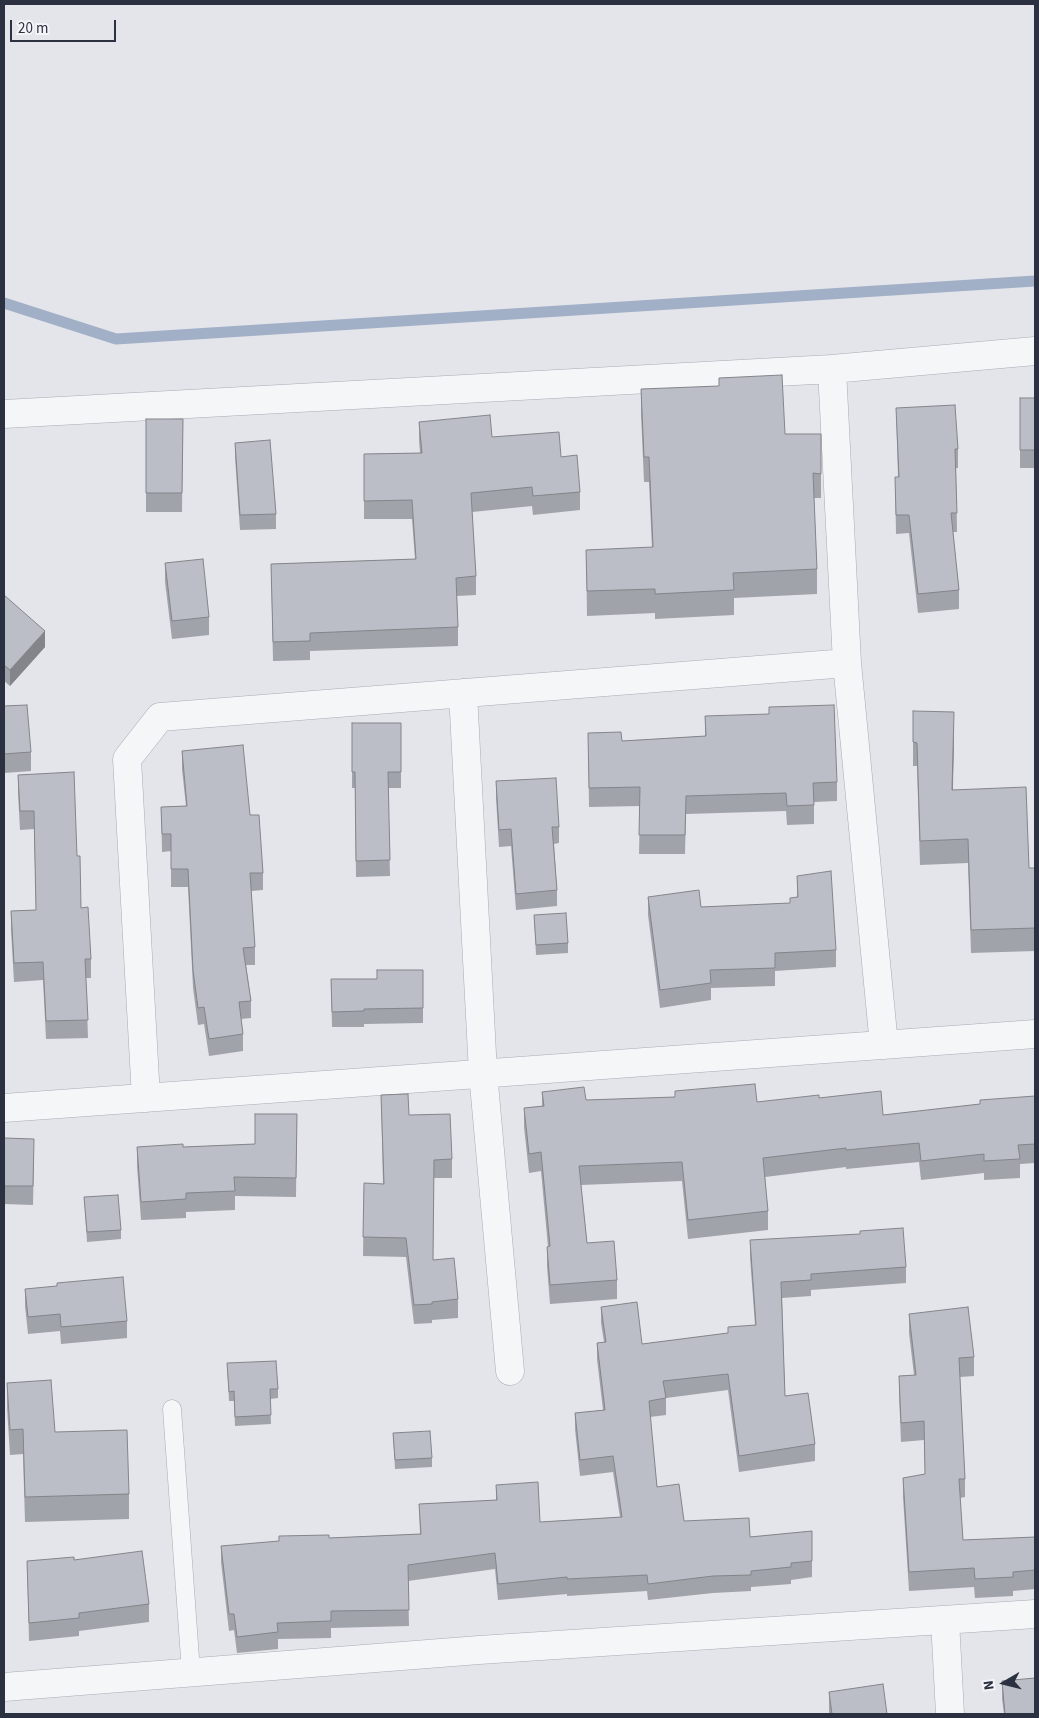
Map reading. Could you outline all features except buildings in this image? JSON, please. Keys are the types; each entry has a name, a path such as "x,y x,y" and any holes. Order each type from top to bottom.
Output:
{"street":[{"path":"4,414 832,369 1035,351"},
{"path":"832,369 847,663 884,1045"},
{"path":"146,1098 127,758 160,717 847,663"},
{"path":"463,693 483,1074 510,1371"},
{"path":"4,1108 1035,1034"},
{"path":"4,1686 479,1650 1035,1614"},
{"path":"945,1620 950,1714"}],"lane":[{"path":"172,1409 191,1672"}],"waterway":[{"path":"4,303 116,339 1035,281"}]}
